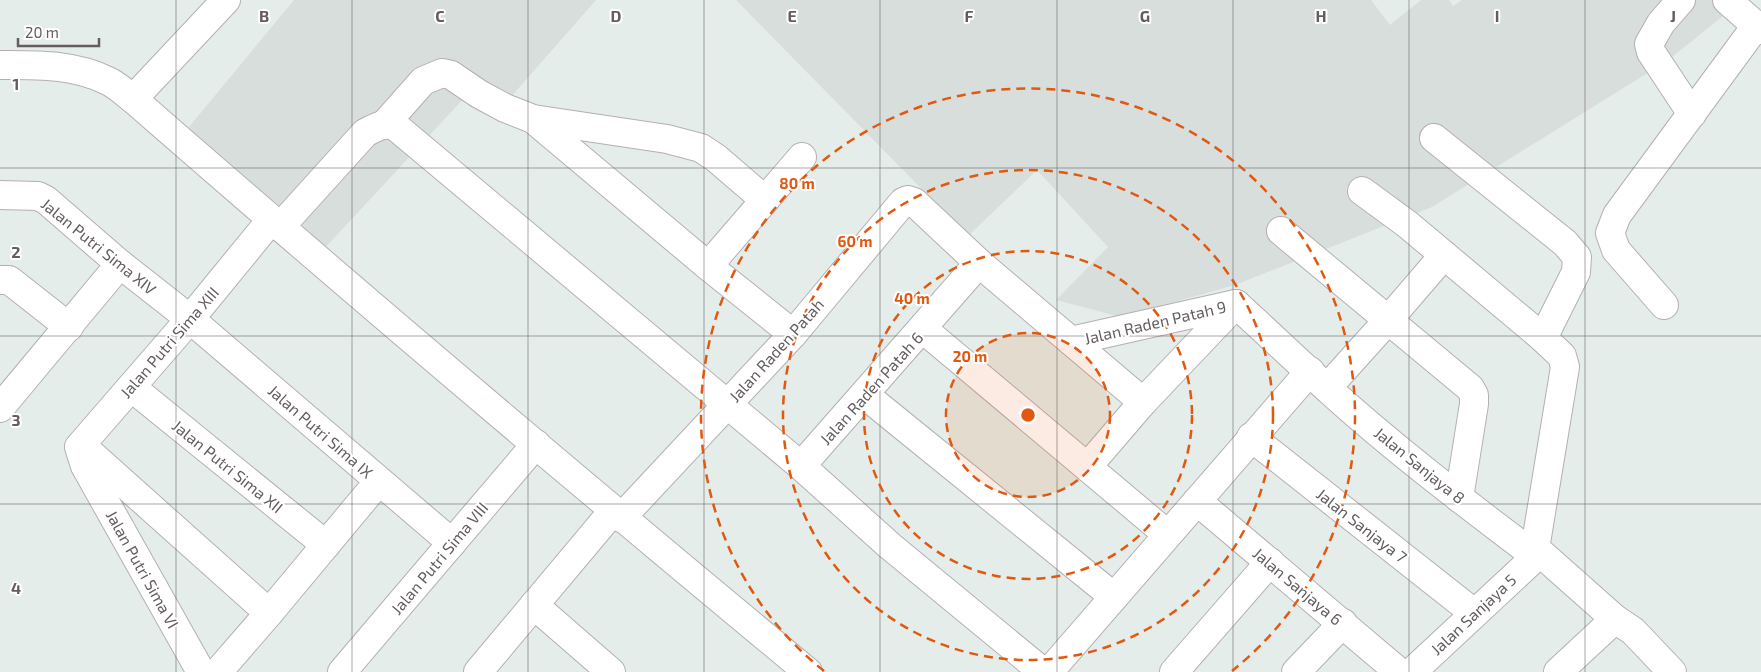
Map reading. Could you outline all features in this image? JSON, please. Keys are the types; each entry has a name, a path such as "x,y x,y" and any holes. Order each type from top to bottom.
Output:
{"street":[{"path":"133,99 226,0"},
{"path":"1681,0 1652,35 1649,44 1651,52 1692,114"},
{"path":"1664,305 1616,250 1610,233 1617,215 1758,28 1727,0"},
{"path":"0,65 62,66 87,72 110,82 133,99 617,514 808,672"},
{"name":"Jalan Putri Sima XIII","path":"82,455 131,387 276,223 366,133 384,125 424,81 442,72 452,75 479,94 505,108 532,119"},
{"path":"532,119 667,139 701,148 716,158 765,200"},
{"path":"532,119 792,334"},
{"path":"384,125 391,124 401,129 800,466 890,546 1043,672"},
{"path":"1434,138 1565,243 1577,257 1576,272 1543,338"},
{"path":"708,266 802,157"},
{"path":"1362,190 1444,255 1562,356 1564,367 1534,552"},
{"name":"Jalan Putri Sima XIV","path":"0,195 38,196 42,198 120,264 190,319"},
{"name":"Jalan Raden Patah","path":"478,672 534,605 617,514 640,497 727,406 792,334 903,202 908,200"},
{"name":"Jalan Raden Patah 9","path":"908,200 914,202 980,263 1071,341 1236,304 1318,379"},
{"path":"1281,231 1470,388 1474,395 1472,416 1459,498"},
{"path":"1049,672 1251,437 1389,319 1444,255"},
{"name":"Jalan Raden Patah 6","path":"800,466 980,263"},
{"path":"0,408 120,264"},
{"path":"0,280 9,280 69,326"},
{"path":"1088,466 1143,402 1236,304"},
{"name":"Jalan Putri Sima IX","path":"190,319 452,543"},
{"path":"923,329 1167,534"},
{"path":"1071,341 1143,402"},
{"name":"Jalan Sanjaya 8","path":"1318,379 1459,498 1534,552 1615,619 1633,631 1672,672"},
{"name":"Jalan Putri Sima XII","path":"131,387 326,545"},
{"path":"865,394 1114,598"},
{"name":"Jalan Sanjaya 7","path":"1251,437 1474,613"},
{"name":"Jalan Putri Sima VIII","path":"342,672 536,444"},
{"path":"82,455 269,614"},
{"name":"Jalan Putri Sima VI","path":"82,455 201,672"},
{"path":"218,672 269,614 379,481"},
{"name":"Jalan Sanjaya 6","path":"1197,501 1399,672"},
{"name":"Jalan Sanjaya 5","path":"1412,672 1528,562 1534,552"},
{"path":"1174,672 1270,562"},
{"path":"534,605 611,672"},
{"path":"1558,672 1615,619"},
{"path":"1296,672 1343,624"}],"shaded area":[{"path":"294,0 596,0 495,115 466,96 323,250 184,133"},
{"path":"736,0 1371,0 1390,25 1421,0 1449,0 1453,6 1462,0 1717,0 1728,12 1667,61 1432,207 1235,285 1121,317 1056,300 1108,247 1037,170 968,236"}]}
